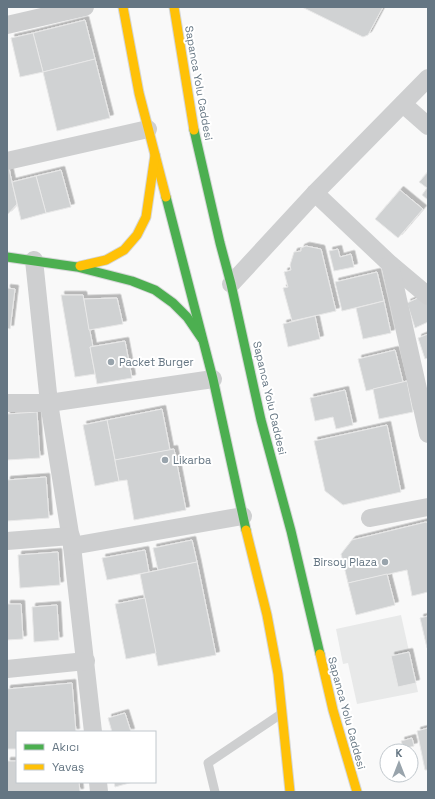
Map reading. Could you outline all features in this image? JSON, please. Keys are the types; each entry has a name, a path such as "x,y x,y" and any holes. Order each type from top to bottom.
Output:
{"main road":[{"path":"123,7 139,93 213,380 267,616 278,674 290,792"},
{"name":"Sapanca Yolu Caddesi","path":"174,7 192,119 261,420 291,531 333,710 357,792"},
{"path":"77,266 106,260 124,250 136,235 146,216 154,154"},
{"path":"7,257 77,266 132,281 155,290 173,303 187,317 203,341"}],"street":[{"path":"7,25 85,7"},
{"path":"231,284 315,194 428,78"},
{"path":"403,104 428,126"},
{"path":"7,161 148,129"},
{"path":"315,194 390,264 428,296"},
{"path":"34,260 49,402 72,541 93,731"},
{"path":"390,264 428,434"},
{"path":"7,403 49,402 213,380"},
{"path":"370,518 428,506"},
{"path":"7,541 72,541 243,516"},
{"path":"7,669 86,661"}],"lane":[{"path":"215,792 208,763 281,714"}],"shaded area":[{"path":"401,615 418,692 357,704 348,663 343,664 336,629"}],"building":[{"path":"302,7 383,7 368,35 363,37"},
{"path":"85,20 95,59 43,72 33,33"},
{"path":"33,33 43,72 20,77 11,38"},
{"path":"95,59 110,118 57,131 43,72"},
{"path":"7,169 9,169 17,204 8,214 7,214"},
{"path":"61,170 71,207 46,213 36,176"},
{"path":"428,172 428,200 422,195 427,188 419,182"},
{"path":"36,176 46,213 21,220 12,182"},
{"path":"400,190 423,209 398,238 375,219"},
{"path":"306,246 321,249 336,311 292,321 283,288 288,287 284,272 291,270 290,265 294,252 301,251 301,248"},
{"path":"338,249 340,257 351,254 354,267 334,271 329,251"},
{"path":"377,272 384,301 342,311 335,282"},
{"path":"7,288 15,289 10,329 7,328"},
{"path":"61,295 83,295 93,347 90,347 95,374 75,377"},
{"path":"420,297 428,304 428,322 415,328 407,303"},
{"path":"117,298 123,324 89,330 84,299"},
{"path":"384,301 391,333 363,339 356,308"},
{"path":"315,316 320,339 288,347 283,324"},
{"path":"428,334 428,358 425,359 418,338"},
{"path":"125,341 132,378 97,384 90,347"},
{"path":"395,350 403,382 366,391 358,359"},
{"path":"407,381 413,412 379,419 373,389"},
{"path":"345,390 353,425 336,429 333,417 315,421 310,398"},
{"path":"162,409 170,450 115,460 107,420"},
{"path":"37,412 40,458 7,460 7,414"},
{"path":"107,420 119,481 95,486 83,425"},
{"path":"387,425 401,492 343,505 325,491 314,441"},
{"path":"174,449 186,510 134,520 127,480 119,481 115,460"},
{"path":"46,477 49,518 7,521 7,480"},
{"name":"Birsoy Plaza","path":"426,522 428,523 428,592 412,596 407,570 348,583 341,554 352,540"},
{"path":"192,540 197,562 158,570 153,548"},
{"path":"145,550 149,572 107,580 102,558"},
{"path":"58,552 60,585 20,588 18,555"},
{"path":"197,562 216,655 158,666 140,574"},
{"path":"387,574 395,605 356,615 348,583"},
{"path":"145,598 156,653 126,659 115,604"},
{"path":"7,604 21,604 23,639 7,640"},
{"path":"57,605 59,640 34,642 32,607"},
{"path":"428,616 428,648 427,648 420,618"},
{"path":"409,652 416,683 398,687 391,656"},
{"path":"72,683 76,731 16,731 16,749 7,749 7,689"},
{"path":"125,713 131,731 112,731 108,718"},
{"path":"428,728 428,770 425,770 417,731"},
{"path":"412,738 413,743 402,743 401,741"},
{"path":"7,761 16,761 16,783 79,783 80,792 7,792"},
{"path":"114,783 129,783 115,787"}],"traffic: fast":[{"path":"194,130 231,284 261,420 291,531 320,654"},
{"path":"166,197 213,379 246,530"},
{"path":"7,257 77,267 132,281 155,290 173,303 187,317 202,339"}],"traffic: slow":[{"path":"123,7 139,93 166,197"},
{"path":"174,7 194,130"},
{"path":"80,266 106,260 124,250 137,235 146,217 155,155"},
{"path":"246,530 267,615 278,674 290,792"},
{"path":"320,654 333,710 357,792"}],"place":[{"name":"Packet Burger","path":"111,362"},
{"name":"Likarba","path":"165,460"},
{"name":"Birsoy Plaza","path":"385,562"}]}
